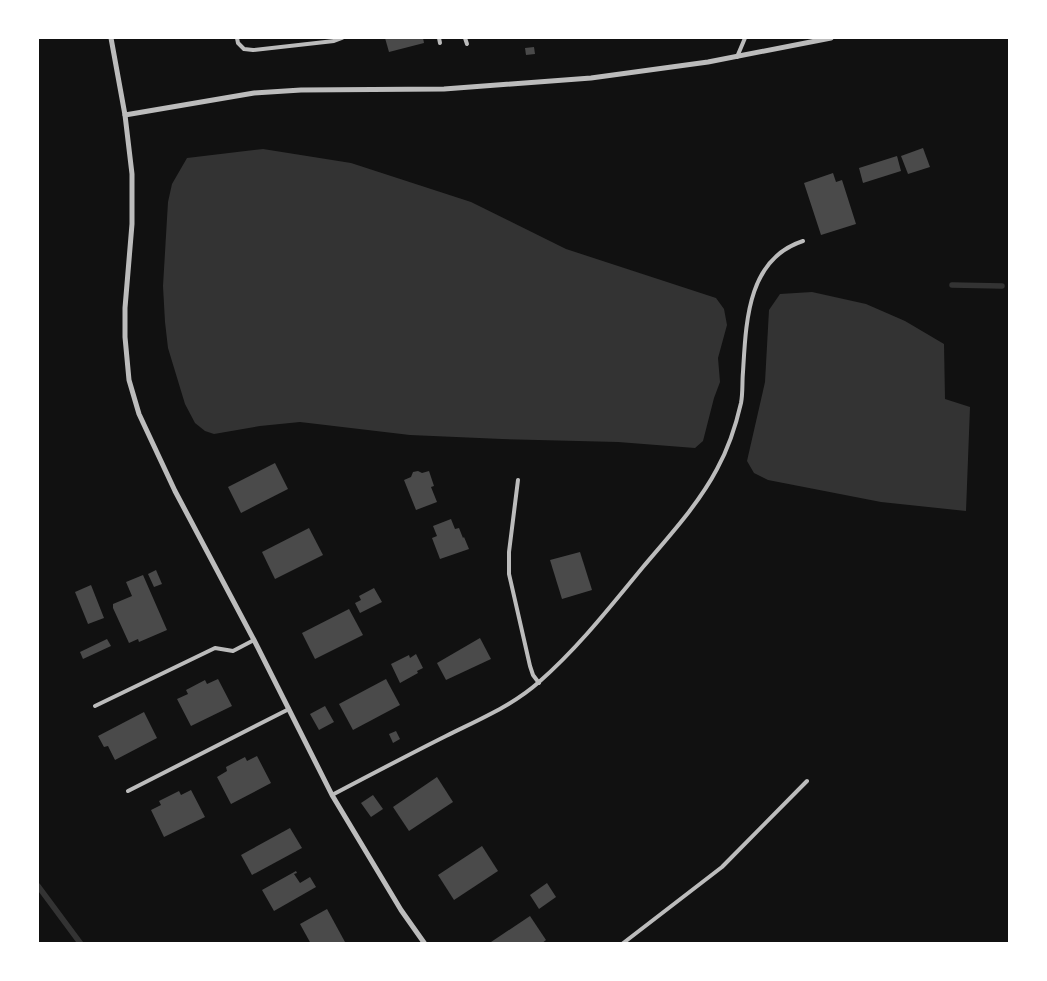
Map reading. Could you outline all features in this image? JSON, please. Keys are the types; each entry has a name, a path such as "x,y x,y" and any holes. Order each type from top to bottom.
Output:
{"street":[{"path":"111,38 125,115 132,174 132,224 125,308 125,345 129,380 139,414 147,434 332,795 401,910 426,944"},
{"path":"125,115 254,93 301,90 406,90 538,82 620,74 708,62 831,38"}],"lane":[{"path":"237,38 238,43 244,49 253,50 334,41 342,38"},
{"path":"439,38 440,43"},
{"path":"465,38 467,44"},
{"path":"737,57 745,38"},
{"path":"332,795 485,718 539,683 586,636 684,519 717,468 729,441 741,402 745,340 750,306 756,285 765,269 783,250 803,241"},
{"path":"518,480 509,574 530,666 533,675 539,683"},
{"path":"95,706 215,648 233,651 254,640"},
{"path":"128,791 289,709"},
{"path":"622,944 722,867 807,781"}],"shaded area":[{"path":"263,149 351,163 471,202 566,249 716,298 724,309 727,325 718,358 720,382 703,441 695,448 618,442 410,435 300,422 260,426 214,434 205,431 195,423 185,404 168,348 163,286 168,202 172,184 187,158"},
{"path":"812,292 866,304 905,321 944,344 945,399 970,407 966,511 881,502 768,480 754,473 747,461 765,382 769,310 780,294"}],"building":[{"path":"385,38 423,38 424,43 389,52"},
{"path":"534,47 535,54 526,55 525,48"},
{"path":"923,148 930,167 908,174 901,156"},
{"path":"897,156 901,171 863,183 859,168"},
{"path":"833,173 836,182 842,180 856,224 821,235 804,183"},
{"path":"275,463 288,489 241,513 228,487"},
{"path":"418,471 422,473 429,471 434,486 431,487 437,502 416,510 404,480 411,477 413,472"},
{"path":"451,519 455,529 459,528 469,549 440,559 432,538 437,536 433,526"},
{"path":"309,528 323,555 275,579 262,552"},
{"path":"580,552 592,590 562,599 550,560"},
{"path":"156,570 162,584 154,587 148,574"},
{"path":"143,575 167,630 139,642 138,639 129,643 113,608 113,604 132,596 126,582"},
{"path":"91,585 104,618 88,624 75,592"},
{"path":"374,588 382,602 360,613 355,603 361,600 359,596"},
{"path":"349,609 363,635 315,659 302,633"},
{"path":"480,638 491,659 446,680 437,663"},
{"path":"107,639 111,646 83,659 80,652"},
{"path":"416,654 423,668 400,683 391,664 409,655 410,658"},
{"path":"218,679 232,706 191,726 177,699 188,694 186,690 205,680 207,684"},
{"path":"386,679 400,705 353,730 339,704"},
{"path":"325,706 334,722 319,730 310,714"},
{"path":"144,712 157,738 115,760 108,746 104,747 98,736"},
{"path":"396,731 400,739 393,743 389,734"},
{"path":"257,756 271,783 231,804 217,777 227,771 226,767 245,757 247,761"},
{"path":"437,777 453,802 409,831 393,807"},
{"path":"191,790 205,817 164,837 151,810 161,805 159,801 179,791 181,795"},
{"path":"373,795 383,809 371,817 361,803"},
{"path":"290,828 302,848 252,875 241,855"},
{"path":"482,846 498,871 454,900 438,875"},
{"path":"296,871 297,873 294,874 300,883 310,877 316,887 274,911 262,890"},
{"path":"547,883 556,897 539,909 530,895"},
{"path":"327,909 345,942 311,944 300,924"},
{"path":"530,916 546,940 541,944 488,944"}],"waterway":[{"path":"952,285 1002,286"},
{"path":"38,886 81,944"}]}
